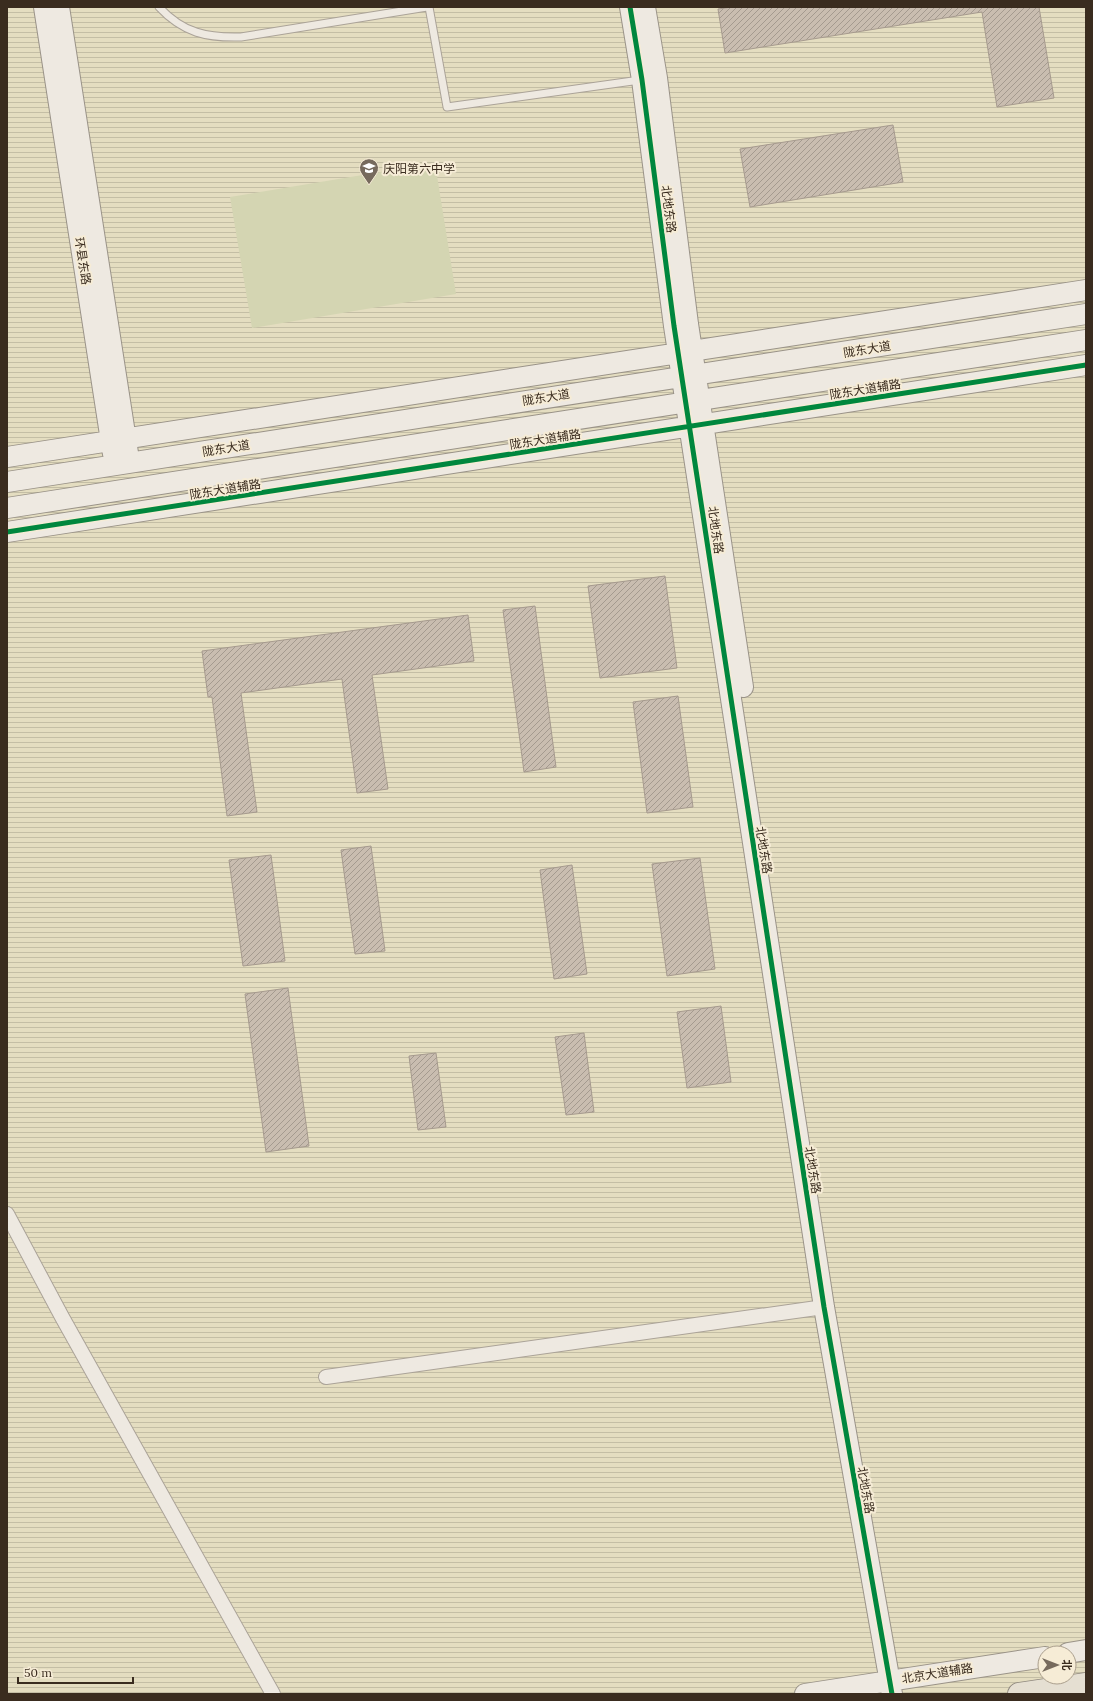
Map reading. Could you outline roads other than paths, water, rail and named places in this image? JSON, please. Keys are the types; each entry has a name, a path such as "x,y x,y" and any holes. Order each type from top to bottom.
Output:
{"main road":[{"path":"1019,1694 1086,1684"}],"street":[{"name":"环县东路","path":"44,7 118,440 129,513"},
{"name":"环县东路","path":"59,7 118,440"},
{"name":"北地东路","path":"630,7 838,1306 897,1687"},
{"name":"北地东路","path":"645,7 657,78 685,352"},
{"path":"7,457 1086,290"},
{"name":"陇东大道","path":"7,482 1086,314"},
{"name":"陇东大道","path":"7,508 1086,340"},
{"name":"陇东大道辅路","path":"7,532 1086,365"},
{"name":"北地东路","path":"697,425 824,1307 897,1687"},
{"path":"7,1214 62,1317 273,1694"},
{"path":"326,1377 824,1307"},
{"name":"北京大道辅路","path":"805,1694 897,1687 1037,1659"}],"lane":[{"path":"159,7 168,17 190,31 215,38 241,38 428,7 447,107 642,80"}],"place":[{"name":"庆阳第六中学","path":"369,185"}]}
